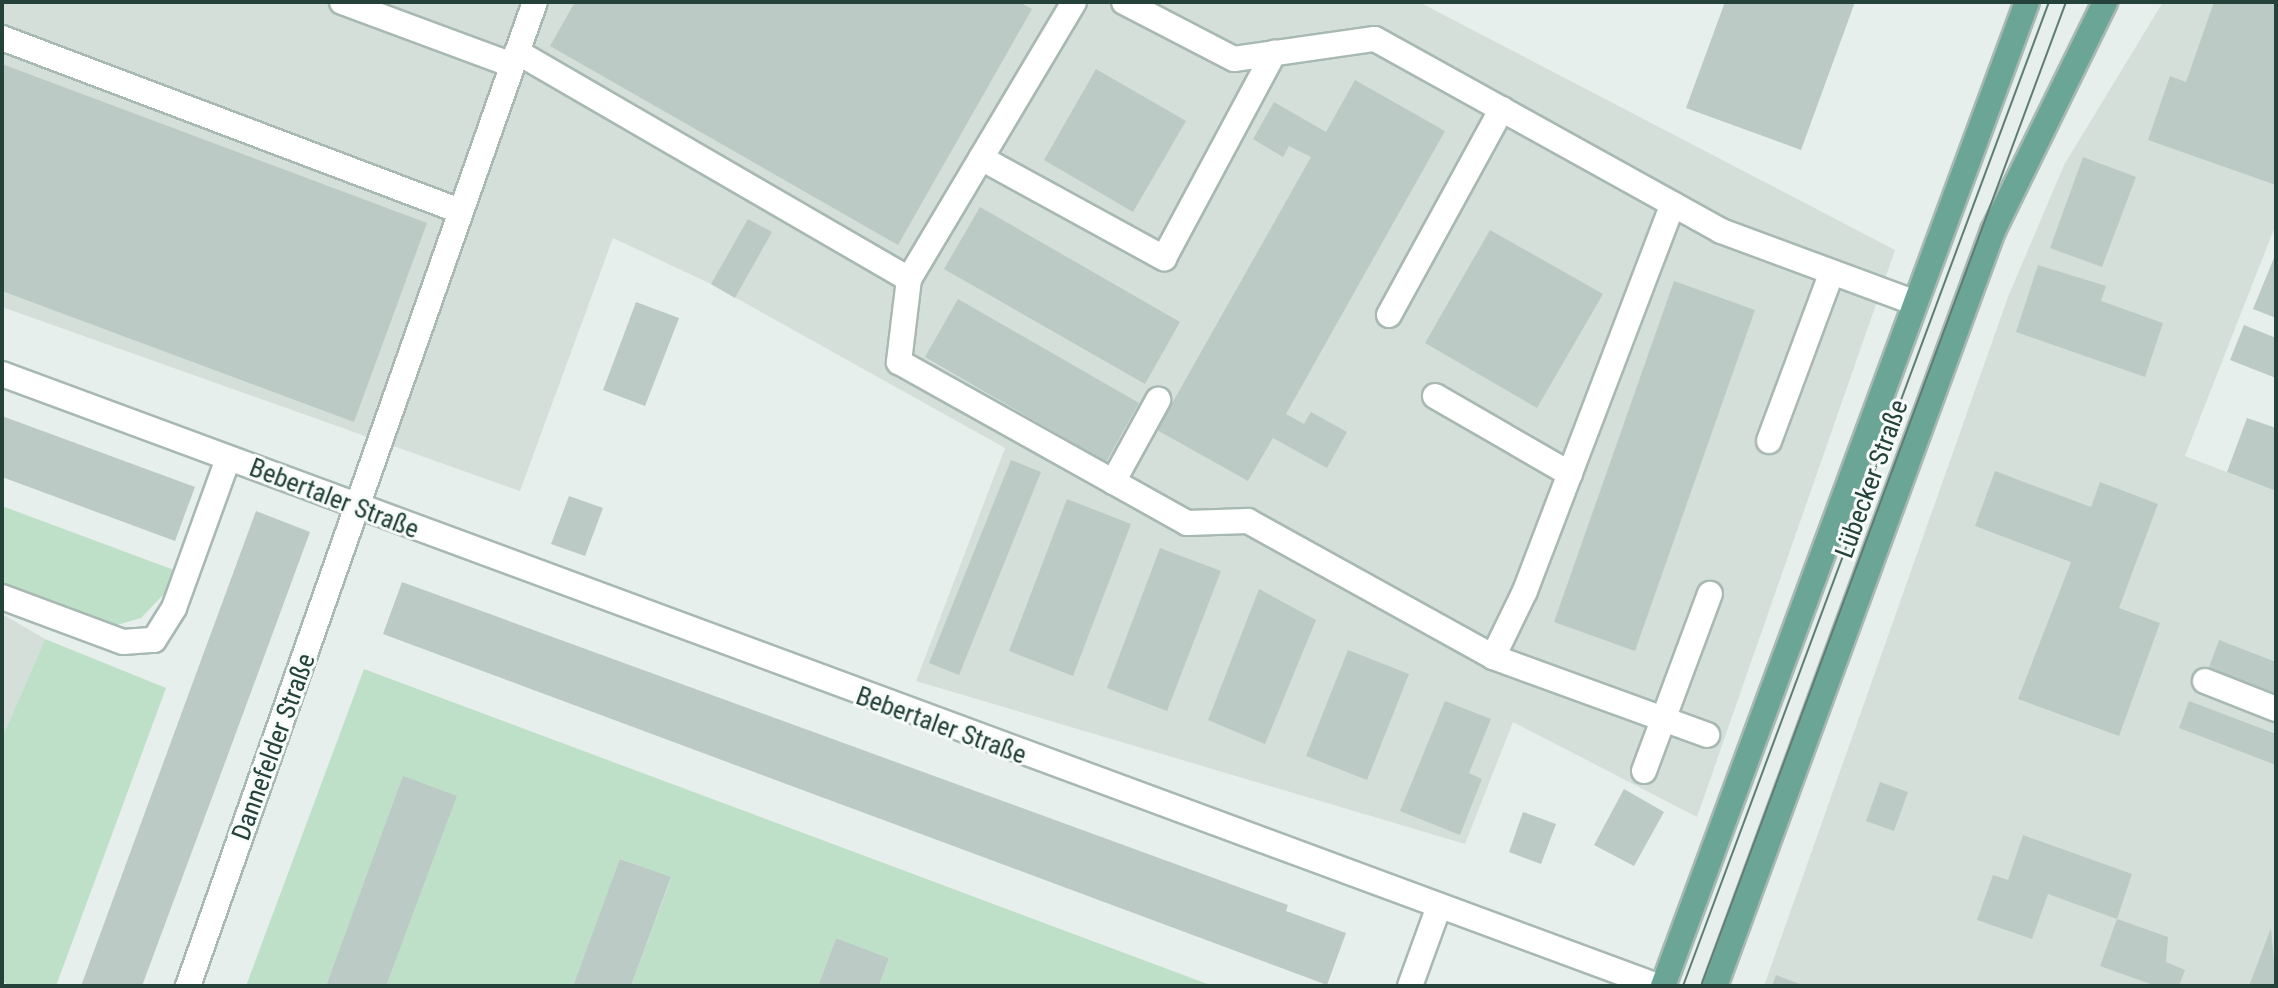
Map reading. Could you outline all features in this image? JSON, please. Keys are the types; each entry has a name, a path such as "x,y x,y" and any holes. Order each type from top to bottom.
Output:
{"main road":[{"name":"Lübecker Straße","path":"1663,986 1913,302 2027,2"},
{"name":"Lübecker Straße","path":"1715,986 1993,231 2105,2"}],"street":[{"path":"342,2 514,58 909,279"},
{"name":"Dannefelder Straße","path":"188,986 340,564 352,506 535,2"},
{"path":"1074,2 909,279 899,362 1187,523 1248,521 1493,657 1707,735"},
{"path":"1124,2 1234,59 1375,39 1721,231 1913,302"},
{"path":"2,38 459,211"},
{"path":"981,158 1164,258 1274,53"},
{"path":"1389,315 1502,109"},
{"path":"1493,657 1570,474 1673,204"},
{"path":"1769,441 1832,272"},
{"name":"Bebertaler Straße","path":"2,374 1438,909 1657,986"},
{"path":"1435,396 1570,474"},
{"path":"1113,482 1158,400"},
{"name":"Bebertaler Straße","path":"2,597 123,642 154,640 174,608 228,459"},
{"path":"1644,771 1710,594"},
{"path":"2205,681 2276,709"},
{"path":"1410,986 1438,909"}],"shaded area":[{"path":"2,2 1419,2 1895,250 1697,817 1513,722 1465,844 916,681 1005,448 711,284 613,238 520,491 2,307"},
{"path":"2163,2 2276,2 2276,224 2185,456 2276,491 2276,986 1764,986 2008,297 2064,165"},
{"path":"2,614 45,639 2,738"}],"green space":[{"path":"2,506 174,570 165,593 141,618 117,625 2,585"},
{"path":"45,639 166,688 56,986 10,986 2,981 2,738"},
{"path":"364,669 1213,986 879,986 889,958 836,938 818,986 631,986 671,878 621,859 573,986 386,986 404,776 326,986 246,986"}],"building":[{"path":"575,2 1019,2 1032,9 898,245 550,46"},
{"path":"1725,2 1855,2 1801,150 1686,108"},
{"path":"2214,2 2276,2 2276,185 2148,140 2170,76 2186,82"},
{"path":"2,64 427,223 354,422 2,291"},
{"path":"1096,69 1186,121 1133,212 1044,160"},
{"path":"1355,80 1445,131 1286,414 1304,424 1311,412 1347,432 1327,468 1273,438 1248,481 1157,430 1311,157 1289,146 1283,157 1253,139 1274,102 1326,132"},
{"path":"2083,157 2136,177 2102,267 2050,248"},
{"path":"980,207 1180,322 1145,384 944,269"},
{"path":"748,219 772,232 735,298 711,284"},
{"path":"1490,230 1603,294 1537,408 1425,343"},
{"path":"2276,253 2276,318 2253,309"},
{"path":"2038,265 2106,286 2101,301 2163,323 2145,377 2016,332"},
{"path":"1674,281 1755,310 1635,651 1554,622"},
{"path":"958,299 1139,403 1106,462 925,357"},
{"path":"636,302 679,318 645,406 603,390"},
{"path":"2244,325 2276,338 2276,378 2230,360"},
{"path":"2,416 195,487 175,541 2,477"},
{"path":"2247,418 2276,428 2276,491 2227,472"},
{"path":"1011,460 1041,472 959,675 929,663"},
{"path":"1995,471 2091,507 2100,482 2158,504 2119,608 2160,623 2119,736 2018,699 2071,562 1975,526"},
{"path":"569,496 603,508 585,556 551,544"},
{"path":"1067,499 1131,524 1073,676 1009,651"},
{"path":"256,511 310,532 233,741 142,986 81,986"},
{"path":"1160,548 1221,571 1167,711 1107,688"},
{"path":"402,582 1288,905 1286,911 1346,933 1327,985 383,634"},
{"path":"1259,589 1316,620 1265,744 1208,720"},
{"path":"2219,640 2276,662 2276,697 2208,670"},
{"path":"1348,650 1409,674 1367,780 1306,756"},
{"path":"1445,701 1491,719 1469,773 1482,779 1460,835 1400,811"},
{"path":"2189,701 2276,734 2276,765 2179,728"},
{"path":"403,776 457,796 386,986 326,986"},
{"path":"1880,782 1908,792 1894,831 1866,821"},
{"path":"1624,789 1664,812 1634,866 1594,845"},
{"path":"1523,812 1556,824 1541,864 1509,852"},
{"path":"2023,835 2132,874 2117,919 2048,894 2032,939 1977,920 1993,875 2008,880"},
{"path":"620,859 671,877 631,986 573,986"},
{"path":"2117,919 2168,937 2166,962 2185,970 2179,986 2156,986 2100,966"},
{"path":"2271,928 2276,986 2249,986"},
{"path":"836,938 889,958 879,986 818,986"},
{"path":"1776,975 1805,986 1772,986"}],"tram line":[{"path":"1683,986 2049,2"},
{"path":"1701,986 2066,2"}]}
